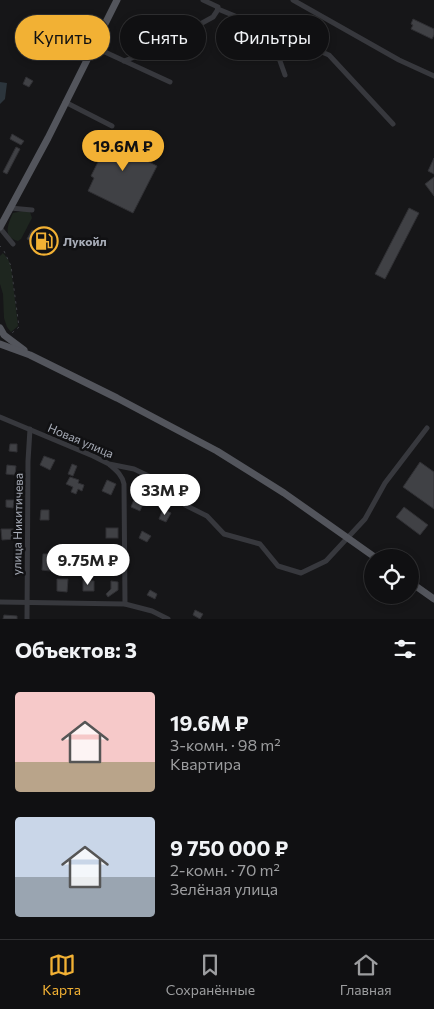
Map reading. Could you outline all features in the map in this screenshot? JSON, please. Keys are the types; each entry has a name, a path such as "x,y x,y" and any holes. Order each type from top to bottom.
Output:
{"main road":[{"path":"110,15 117,0"},
{"path":"0,228 87,60"},
{"path":"0,328 4,335 30,355"},
{"path":"0,344 30,355 218,451 284,493 364,549"},
{"path":"419,588 434,599"}],"street":[{"path":"203,0 233,15"},
{"path":"293,0 399,60 434,76"},
{"path":"124,61 153,50 214,17 218,9"},
{"path":"110,54 170,82"},
{"path":"329,55 393,124"},
{"path":"280,60 285,75"},
{"path":"65,102 112,126"},
{"path":"10,208 32,210"},
{"path":"0,228 13,244"},
{"name":"Новая улица","path":"0,417 109,464 134,469 155,479 178,496 185,505 207,516 224,534 260,544 278,566 301,573 326,561 365,518 385,483 427,428"},
{"name":"улица Никитичева","path":"26,619 30,430"},
{"path":"109,464 118,471 123,478 124,484 125,604"},
{"path":"0,602 26,604 125,604 152,611 168,619"}],"path":[{"path":"4,251 11,266 19,327 10,335"}],"shaded area":[{"path":"0,82 7,83 5,99 0,104"},
{"path":"30,212 32,218 21,239 18,241 13,239 8,233 8,226 13,213"},
{"path":"3,253 11,267 18,326 11,332 4,318 3,294 0,284 0,256"}],"building":[{"path":"413,19 434,29 432,39 411,29"},
{"path":"26,77 33,81 29,87 23,84"},
{"path":"118,131 153,149 147,161 157,166 133,213 88,191 94,178 91,176 107,144 111,145"},
{"path":"12,134 24,141 21,145 10,139"},
{"path":"16,147 20,149 7,174 3,172"},
{"path":"434,158 434,174 428,171"},
{"path":"434,177 434,196 425,184"},
{"path":"409,208 419,213 385,279 375,274"},
{"path":"32,230 48,238 44,247 27,239"},
{"path":"10,444 17,444 17,452 9,451"},
{"path":"44,456 55,460 50,470 40,465"},
{"path":"420,462 434,472 434,509 403,487"},
{"path":"72,464 77,466 73,476 68,474"},
{"path":"7,465 16,466 15,475 6,474"},
{"path":"70,477 79,480 78,483 84,485 82,491 78,489 76,494 71,492 73,487 66,484"},
{"path":"107,480 116,484 111,495 102,491"},
{"path":"135,497 144,501 140,511 131,507"},
{"path":"6,500 14,500 13,508 6,507"},
{"path":"404,507 428,525 420,535 396,517"},
{"path":"163,509 171,513 166,522 159,519"},
{"path":"41,510 49,510 49,520 40,520"},
{"path":"106,528 118,528 118,538 106,538"},
{"path":"1,529 15,529 15,539 2,540"},
{"path":"142,531 151,536 147,542 139,538"},
{"path":"43,554 51,554 50,571 42,570"},
{"path":"107,554 119,555 118,565 107,565"},
{"path":"57,579 68,579 67,592 57,591"},
{"path":"83,580 94,581 94,591 83,591"},
{"path":"111,581 118,582 118,590 108,597 106,594 111,589"},
{"path":"150,590 157,594 155,599 147,595"},
{"path":"195,610 203,614 200,619 193,615"},
{"path":"4,615 17,616 17,619 3,619"}],"place":[{"name":"Лукойл","path":"44,241"}]}
